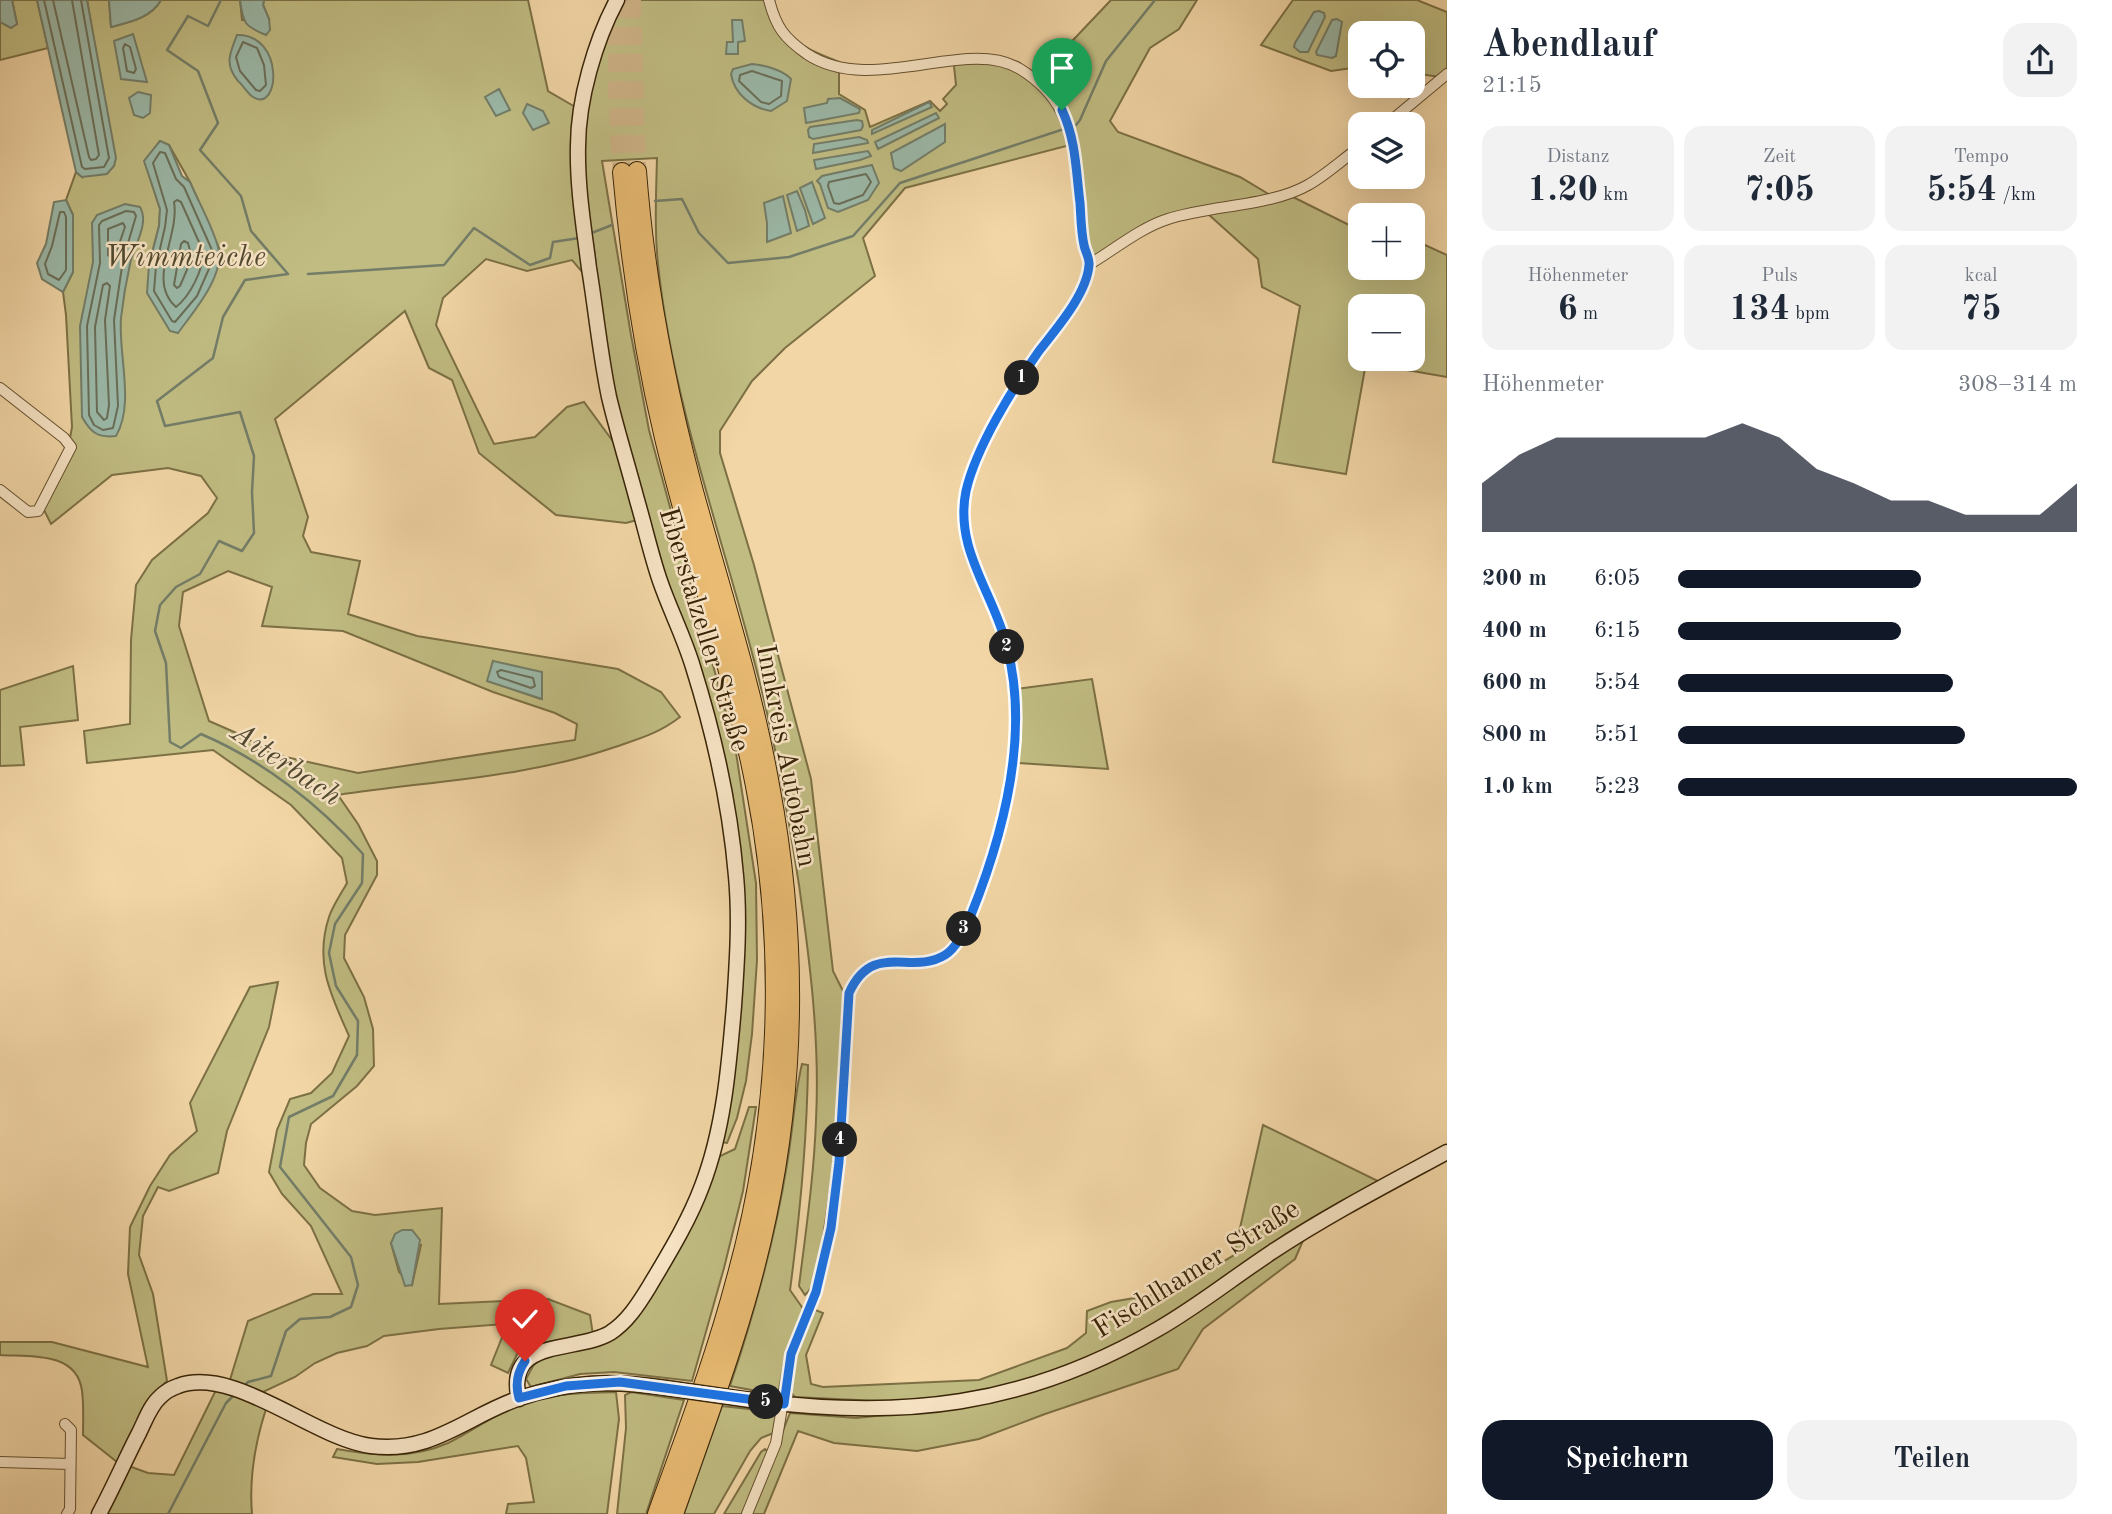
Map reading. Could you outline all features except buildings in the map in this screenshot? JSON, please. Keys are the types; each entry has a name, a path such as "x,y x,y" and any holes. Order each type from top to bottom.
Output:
{"highway":[{"name":"Innkreis Autobahn","path":"657,1514 714,1353 748,1229 763,1152 769,1102 774,1023 774,964 769,881 755,788 729,674 679,495 652,382 632,267 629,172 669,388 748,686 770,782 782,856 789,933 790,1020 784,1116 766,1220 740,1321 674,1514"}],"street":[{"name":"Eberstalzeller Straße","path":"519,1398 517,1379 525,1361 549,1349 592,1341 611,1333 629,1317 665,1260 702,1186 717,1134 726,1080 736,973 737,879 714,735 692,663 659,580 610,398 587,250 578,132 590,68 617,0"},
{"path":"769,0 774,21 789,42 812,57 836,66 862,71 970,59 997,61 1015,66 1031,76 1062,110 1070,129 1075,153 1083,243 1090,264"},
{"path":"1401,112 1447,74"},
{"path":"747,1514 776,1443 791,1354 816,1292 831,1228 839,1162 849,993 858,976 872,966 893,961 934,958 944,955 956,943 970,916 995,846 1009,783 1016,733 1010,662 1002,629 965,540 964,514 969,481 1004,406 1076,301 1090,264 1165,220 1284,195 1309,185 1348,156"},
{"path":"0,388 64,438 71,447 38,511 28,512 0,489"},
{"name":"Fischlhamer Straße","path":"99,1514 148,1414 160,1396 178,1385 187,1383 222,1386 282,1408 338,1438 390,1447 438,1438 519,1398 586,1383 620,1382 784,1404 860,1410 937,1405 1023,1388 1074,1370 1161,1328 1304,1232 1447,1152"},
{"path":"65,1424 71,1430 70,1509 67,1514"},
{"path":"0,1462 70,1464"}],"shaded area":[{"path":"12,0 37,0 48,48 0,60 0,22 17,24"},
{"path":"87,0 109,0 111,27 146,15 161,0 240,0 242,20 269,19 263,5 264,0 528,0 548,91 577,108 583,273 572,260 527,271 486,259 443,298 436,325 494,444 535,437 567,407 584,402 620,451 637,520 626,523 556,515 479,453 452,380 429,368 405,311 275,419 308,517 303,536 311,552 360,561 348,614 417,636 618,669 661,692 680,717 664,728 639,739 545,766 476,778 338,795 358,824 377,861 377,875 345,935 344,958 364,997 373,1029 374,1066 357,1086 311,1124 304,1165 320,1188 352,1211 375,1215 442,1208 439,1304 548,1299 590,1315 593,1335 535,1344 518,1352 508,1373 491,1365 505,1330 504,1324 384,1336 367,1346 337,1353 315,1363 295,1377 261,1393 229,1383 248,1321 313,1294 342,1294 311,1226 282,1194 269,1172 277,1130 290,1099 311,1093 332,1073 349,1036 331,992 323,949 329,917 347,883 342,858 291,805 213,750 87,763 84,731 130,724 131,640 136,585 152,560 208,513 217,498 201,476 168,468 112,475 51,524 43,508 72,427 63,292 73,272 73,215 66,200 76,172 82,177 96,53","holes":["160,141 169,145 190,182 219,248 149,265 159,226 160,209 145,161","228,571 272,587 262,626 343,631 493,692 555,713 577,724 575,740 358,773 272,754 241,735 209,721 179,626 183,592","493,661 541,699 488,681","391,1243 421,1245 412,1285 399,1272"]},
{"path":"624,0 774,0 783,25 796,41 839,62 839,94 865,110 870,127 930,101 940,111 947,104 943,99 956,85 953,56 1003,57 1039,76 1111,0 1197,0 1179,29 1150,48 1110,121 1118,132 1240,177 1270,195 1182,212 1084,264 1070,145 905,188 863,238 875,276 785,348 752,381 720,431 720,453 754,565 811,779 833,971 844,993 830,1202 816,1277 805,1295 799,1286 813,1161 817,1090 807,943 790,827 767,710 675,370 656,244 657,158 602,161 649,430 735,746 756,883 757,960 752,1034 746,1081 737,1118 727,1143 719,1142 734,1060 738,836 620,415 604,340 594,249 584,190 582,145 589,97 603,44"},
{"path":"1293,0 1417,0 1447,12 1447,70 1440,77 1425,75 1425,21 1348,21 1348,69 1331,71 1261,45"},
{"path":"1293,197 1348,224 1348,280 1425,280 1425,245 1447,255 1447,377 1412,371 1425,371 1425,294 1348,294 1348,371 1365,371 1346,474 1273,462 1300,306 1262,287 1258,259 1207,213"},
{"path":"73,666 78,720 20,727 24,765 0,766 0,690"},
{"path":"1092,679 1108,769 1019,763 1016,689"},
{"path":"278,982 269,1027 227,1131 218,1173 169,1191 158,1187 143,1216 139,1255 153,1294 167,1381 152,1395 117,1462 83,1435 82,1391 78,1378 71,1369 50,1359 0,1355 0,1342 52,1342 148,1367 128,1274 130,1227 150,1186 170,1155 197,1131 190,1103 250,987"},
{"path":"802,1064 808,1065 806,1122 790,1290 804,1310 786,1351 778,1395 730,1386 770,1249 789,1152"},
{"path":"749,1107 756,1107 743,1191 692,1381 614,1372 580,1374 531,1387 526,1379 533,1366 546,1352 625,1328 716,1158 735,1149"},
{"path":"1263,1125 1380,1182 1312,1218 1186,1306 1100,1355 1040,1378 968,1394 899,1402 795,1397 789,1391 796,1350 813,1309 823,1313 806,1355 811,1384 823,1387 979,1380 1067,1348 1086,1333 1087,1311 1111,1302 1175,1291 1234,1255"},
{"path":"1305,1236 1295,1259 1203,1329 1178,1369 979,1439 917,1451 834,1443 798,1431 764,1514 750,1514 790,1413 856,1418 935,1410 1067,1378 1142,1346"},
{"path":"216,1390 266,1409 254,1461 252,1514 107,1514 129,1466 148,1473 174,1475"},
{"path":"616,1392 619,1419 607,1514 506,1514 508,1504 534,1502 526,1458 518,1446 418,1462 377,1464 333,1457 337,1449 393,1455 421,1452 448,1443 506,1410 539,1398"},
{"path":"631,1392 684,1400 646,1514 617,1514 626,1428 625,1395"},
{"path":"722,1406 774,1412 777,1418 776,1432 761,1438 750,1451 714,1514 684,1514"},
{"path":"765,1449 769,1452 742,1514 724,1514 761,1452"}],"water":[{"path":"0,0 12,0 17,24 11,28 0,22"},
{"name":"Wimmteiche","path":"37,0 87,0 116,158 114,166 107,174 82,177 76,172"},
{"path":"109,0 161,0 146,15 111,27"},
{"path":"240,0 264,0 270,30 266,35 246,23"},
{"path":"1314,12 1324,13 1325,17 1308,52 1300,52 1294,47 1295,43"},
{"path":"732,20 742,20 745,41 738,42 738,54 726,54 727,42 733,42"},
{"path":"1332,20 1342,22 1336,56 1332,58 1317,55 1316,52"},
{"path":"133,34 147,82 121,79 114,41"},
{"path":"237,35 253,38 264,47 270,59 272,85 269,94 262,99 251,96 231,69 231,53"},
{"path":"752,64 773,68 791,79 787,101 771,111 757,107 740,94 731,74 733,69"},
{"path":"499,89 510,110 496,116 485,97"},
{"path":"138,92 151,95 150,113 143,118 134,115 129,98"},
{"path":"840,98 860,109 859,113 806,123 804,108 827,103 828,99"},
{"path":"929,102 932,107 872,134 872,130"},
{"path":"527,104 543,111 549,123 533,130 523,113"},
{"path":"936,113 939,118 878,149 875,142"},
{"path":"862,121 861,130 813,139 809,137 810,127"},
{"path":"945,124 945,142 901,171 894,168 891,153"},
{"path":"859,137 868,143 813,153 814,144"},
{"name":"Wimmteiche","path":"160,141 169,145 182,176 190,182 218,247 219,258 213,281 178,333 170,331 147,293 149,265 159,226 160,209 144,161"},
{"path":"868,151 871,156 860,160 816,169 814,160"},
{"path":"872,165 879,183 868,200 838,212 828,208 817,181 822,176"},
{"path":"812,182 825,218 813,224 800,188"},
{"path":"797,191 809,226 797,231 787,195"},
{"path":"783,196 791,233 767,242 764,203"},
{"name":"Wimmteiche","path":"66,200 73,215 73,272 63,292 42,279 37,263 46,244 54,202"},
{"name":"Wimmteiche","path":"125,204 140,207 143,221 130,264 121,318 125,394 122,423 116,436 104,436 92,431 82,417 80,326 93,262 92,223 97,215"},
{"path":"493,661 542,672 542,699 487,681"},
{"path":"402,1230 412,1230 420,1240 412,1285 405,1286 391,1243 395,1234"}],"waterway":[{"name":"Aiterbach","path":"221,0 208,26 188,16 167,50 198,71 218,123 200,150 241,196 251,231 288,274 245,280 223,317 213,358 157,401 165,426 240,412 254,456 254,533 242,551 219,541 200,574 176,587 160,605 155,631 166,663 170,742 181,748 201,734 246,757 308,801 363,854 362,883 335,924 329,953 336,986 358,1021 357,1055 333,1096 289,1117 280,1167 351,1257 358,1285 351,1307 330,1317 300,1319 286,1331 271,1376 248,1382 244,1386"},
{"path":"1076,125 1106,61 1155,0"},
{"path":"655,201 682,199 699,233 728,263 789,257 853,236 900,183 1064,129"},
{"path":"589,234 612,225"},
{"path":"308,274 444,265 474,228 530,265 550,258 553,242 579,238"},
{"name":"Aiterbach","path":"168,1514 226,1403 234,1395"}],"tunnel":[{"path":"617,0 617,96 622,172"},
{"path":"632,0 637,171"}],"route":[{"path":"525,1361 517,1379 519,1398 566,1386 620,1382 784,1404 791,1354 816,1292 831,1228 839,1162 849,993 858,976 872,966 893,961 922,961 944,955 951,949 963,932 976,902 997,839 1014,758 1014,699 1010,662 1002,629 965,540 964,503 973,469 1004,406 1076,301 1090,264 1083,243 1075,153 1070,129 1062,110"}]}
